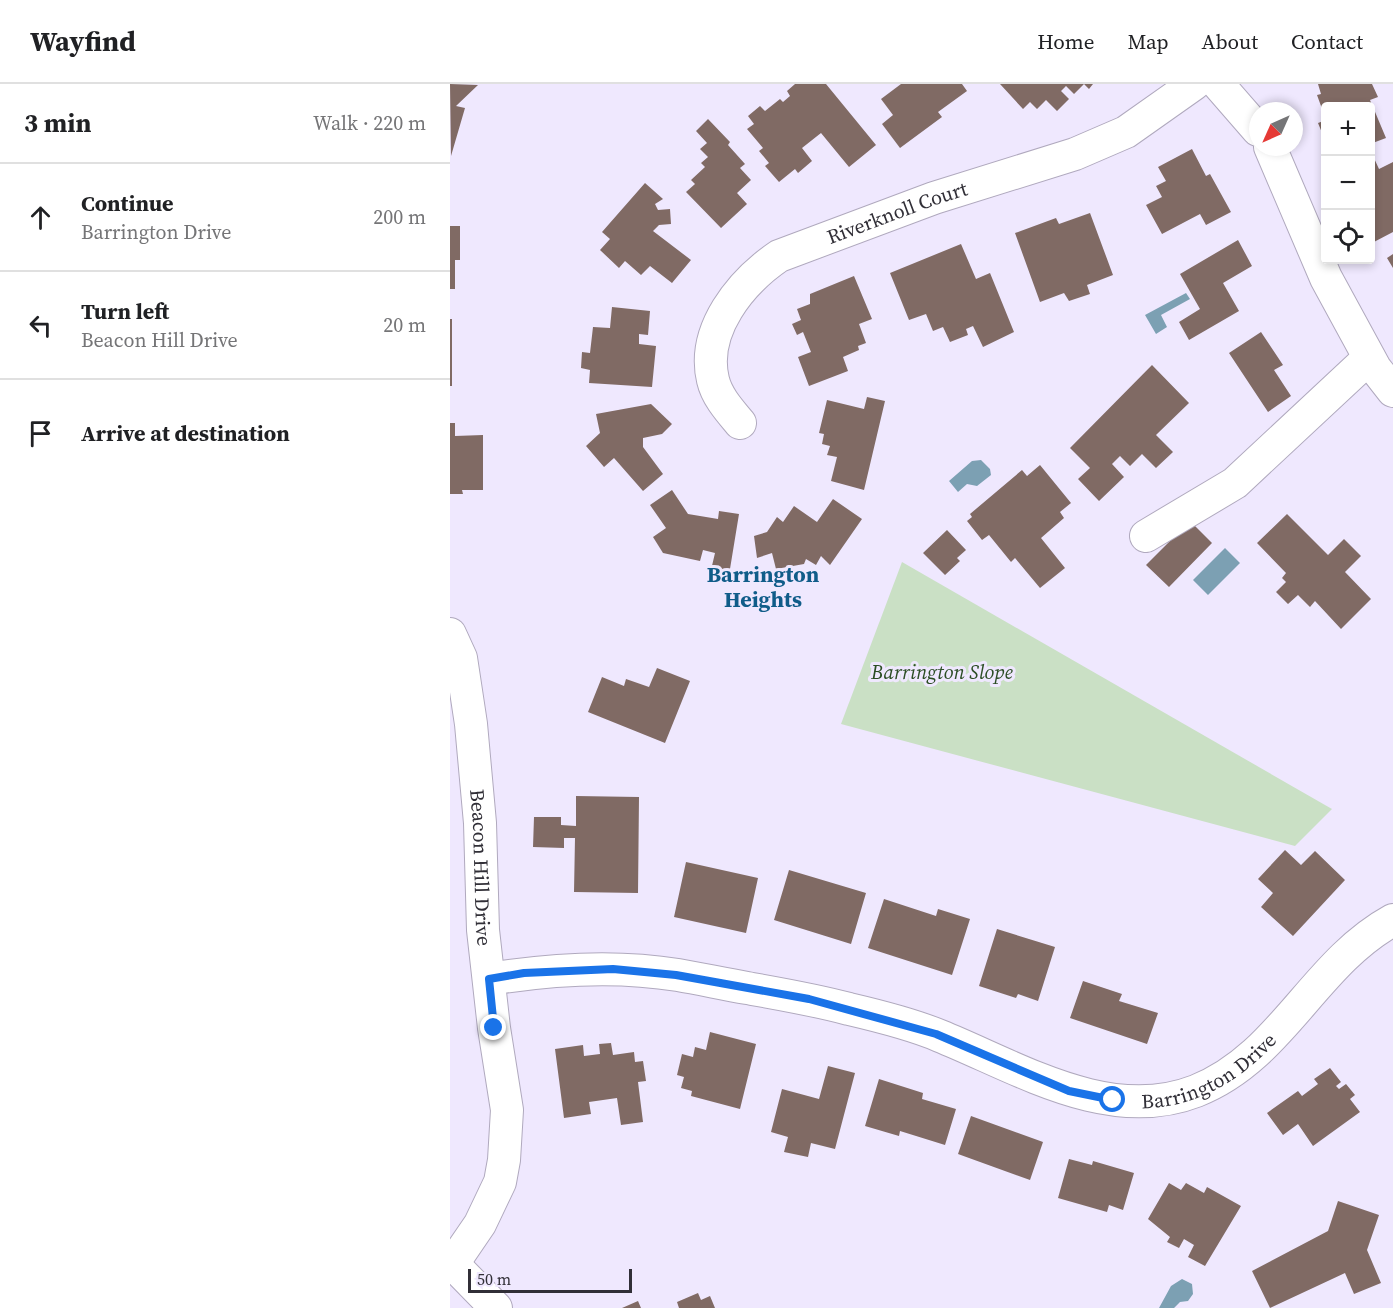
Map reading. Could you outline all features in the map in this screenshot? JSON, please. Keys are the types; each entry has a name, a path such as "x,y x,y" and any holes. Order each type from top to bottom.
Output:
{"street":[{"name":"Riverknoll Court","path":"740,423 723,402 713,381 711,357 727,310 758,270 779,256 924,202 1075,154 1126,132 1194,84"},
{"path":"1218,84 1249,120"},
{"path":"1274,156 1326,279 1369,358 1393,391"},
{"path":"1146,536 1235,483 1369,358"},
{"name":"Beacon Hill Drive","path":"450,634 461,658 471,726 480,823 483,930 494,1028 507,1110 504,1160 492,1202 451,1266"},
{"name":"Barrington Drive","path":"489,979 524,973 613,969 676,975 809,999 936,1034 1069,1091 1113,1100 1138,1102 1192,1093 1237,1069 1259,1053 1339,961 1372,932 1393,920"},
{"path":"451,1266 496,1308"}],"green space":[{"name":"Barrington Slope","path":"902,562 1332,809 1295,846 841,724"}],"water":[{"path":"1186,293 1190,299 1161,315 1167,327 1156,334 1145,315"},
{"path":"981,460 990,469 991,475 977,486 967,484 958,492 949,481 972,461"},
{"path":"1225,548 1240,563 1208,595 1193,580"},
{"path":"1182,1279 1192,1284 1193,1294 1188,1301 1180,1302 1174,1308 1159,1308 1171,1286"}],"building":[{"path":"450,84 478,85 456,106 465,108 451,156"},
{"path":"795,84 826,84 876,145 849,167 821,133 802,148 812,161 798,173 795,169 779,182 765,166 769,163 759,151 763,148 747,129 754,124 748,116 760,106 765,111 780,99 783,102 790,96 787,91"},
{"path":"901,84 962,84 967,91 938,112 942,117 900,148 882,124 893,115 881,99"},
{"path":"1000,84 1084,84 1074,94 1066,86 1061,91 1069,99 1057,111 1046,100 1037,109 1030,102 1023,109"},
{"path":"1318,84 1372,84 1378,97 1370,100 1371,102 1321,102 1321,106 1317,95 1321,94"},
{"path":"1375,112 1386,138 1375,142"},
{"path":"708,119 730,142 728,145 745,164 740,168 751,180 737,193 747,204 721,228 686,192 695,184 691,180 705,167 701,163 708,157 700,149 707,143 696,131"},
{"path":"1192,149 1206,176 1210,174 1231,212 1206,225 1200,214 1162,234 1146,205 1162,197 1156,186 1166,181 1158,167"},
{"path":"1375,160 1379,169 1393,162 1393,232 1375,241"},
{"path":"645,183 663,199 655,204 658,210 670,209 671,224 659,225 653,231 691,260 672,283 650,266 641,275 625,261 619,268 600,250 610,239 602,232"},
{"path":"1090,213 1113,275 1087,285 1090,294 1069,301 1064,293 1040,302 1015,233 1056,218 1059,224"},
{"path":"450,226 460,226 460,260 455,260 455,289 450,289"},
{"path":"1238,240 1252,266 1223,283 1239,311 1189,340 1179,322 1200,309 1180,274"},
{"path":"961,244 976,279 990,273 1014,332 983,347 973,326 966,329 968,335 950,342 943,327 933,331 926,314 909,320 890,273"},
{"path":"1393,254 1393,268 1387,258"},
{"path":"854,276 872,319 859,324 866,343 858,346 859,350 843,357 848,371 809,386 798,357 811,352 803,332 797,335 792,324 801,320 797,309 810,304 810,294"},
{"path":"612,307 650,311 648,335 639,334 639,344 656,346 652,387 589,383 590,370 581,368 582,352 590,353 593,327 610,328"},
{"path":"450,319 452,319 452,386 450,386"},
{"path":"1261,332 1283,365 1274,370 1291,396 1268,412 1229,353"},
{"path":"1152,365 1189,403 1156,435 1173,452 1156,468 1142,454 1130,466 1120,456 1112,464 1124,477 1099,501 1078,479 1090,468 1070,448"},
{"path":"867,397 885,401 864,490 831,481 837,457 827,455 830,446 822,444 824,434 819,433 827,400 864,409"},
{"path":"651,404 672,424 662,434 643,438 643,447 663,474 643,491 614,458 604,467 586,446 600,433 596,414"},
{"path":"450,423 455,423 455,436 483,435 483,490 462,490 463,494 450,494"},
{"path":"1040,465 1071,503 1060,512 1064,518 1041,538 1065,568 1040,588 1015,558 1011,562 989,535 982,540 967,521 972,517 970,514 1022,470 1027,476"},
{"path":"672,490 688,514 718,519 719,511 739,514 729,575 711,570 715,553 703,550 700,561 663,553 653,537 666,528 650,505"},
{"path":"833,499 862,519 830,565 821,556 816,565 806,559 804,564 776,569 772,553 757,558 754,536 767,532 777,517 783,522 794,506 817,522"},
{"path":"1287,514 1328,555 1344,539 1361,556 1345,572 1371,599 1341,629 1315,601 1310,607 1298,595 1288,604 1276,592 1286,582 1282,578 1286,573 1257,543"},
{"path":"1190,521 1212,543 1169,587 1146,565"},
{"path":"947,530 966,550 957,558 960,561 945,575 923,553"},
{"path":"657,668 690,681 665,743 588,712 602,677 624,686 626,679 649,687"},
{"path":"576,796 639,797 638,893 574,892 575,838 564,838 564,848 533,847 534,817 561,817 561,825 576,826"},
{"path":"1285,850 1301,865 1315,851 1345,880 1293,936 1261,907 1273,893 1258,879"},
{"path":"686,862 758,878 746,933 674,917"},
{"path":"789,870 866,893 851,944 774,920"},
{"path":"884,899 936,916 938,909 970,919 952,975 868,948"},
{"path":"997,929 1055,947 1038,1001 1018,994 1016,998 979,986"},
{"path":"1083,981 1122,994 1119,1001 1158,1013 1147,1044 1070,1018"},
{"path":"710,1032 756,1044 740,1109 691,1096 692,1091 681,1088 684,1077 677,1075 682,1054 693,1057 695,1047 706,1050"},
{"path":"611,1043 613,1055 634,1052 635,1062 643,1061 646,1081 638,1082 643,1122 621,1125 617,1098 589,1102 591,1114 564,1118 555,1049 583,1045 584,1056 600,1054 599,1044"},
{"path":"828,1066 855,1073 835,1149 811,1143 808,1157 784,1152 788,1137 771,1132 782,1089 819,1099"},
{"path":"1330,1068 1341,1082 1336,1086 1339,1089 1346,1084 1355,1095 1350,1099 1360,1112 1313,1146 1298,1124 1283,1135 1267,1113 1298,1091 1302,1096 1318,1084 1314,1079"},
{"path":"879,1079 923,1093 922,1099 956,1109 945,1145 900,1131 899,1136 865,1126"},
{"path":"971,1116 1043,1142 1030,1180 958,1154"},
{"path":"1069,1159 1092,1165 1093,1161 1134,1173 1123,1210 1109,1205 1107,1212 1058,1198"},
{"path":"1169,1183 1181,1190 1186,1183 1204,1193 1207,1187 1241,1206 1205,1266 1188,1257 1194,1245 1184,1239 1179,1248 1167,1242 1170,1237 1148,1219"},
{"path":"1338,1201 1379,1215 1367,1250 1381,1283 1354,1294 1345,1273 1270,1308 1252,1271 1328,1231"},
{"path":"698,1293 701,1300 710,1296 715,1308 679,1308 677,1302"},
{"path":"638,1301 641,1308 622,1308"}],"district":[{"name":"Barrington Heights","path":"763,586"}],"route":[{"path":"494,1028 489,979 524,973 613,969 676,975 809,999 850,1009 936,1034 1069,1091 1113,1100"}]}
